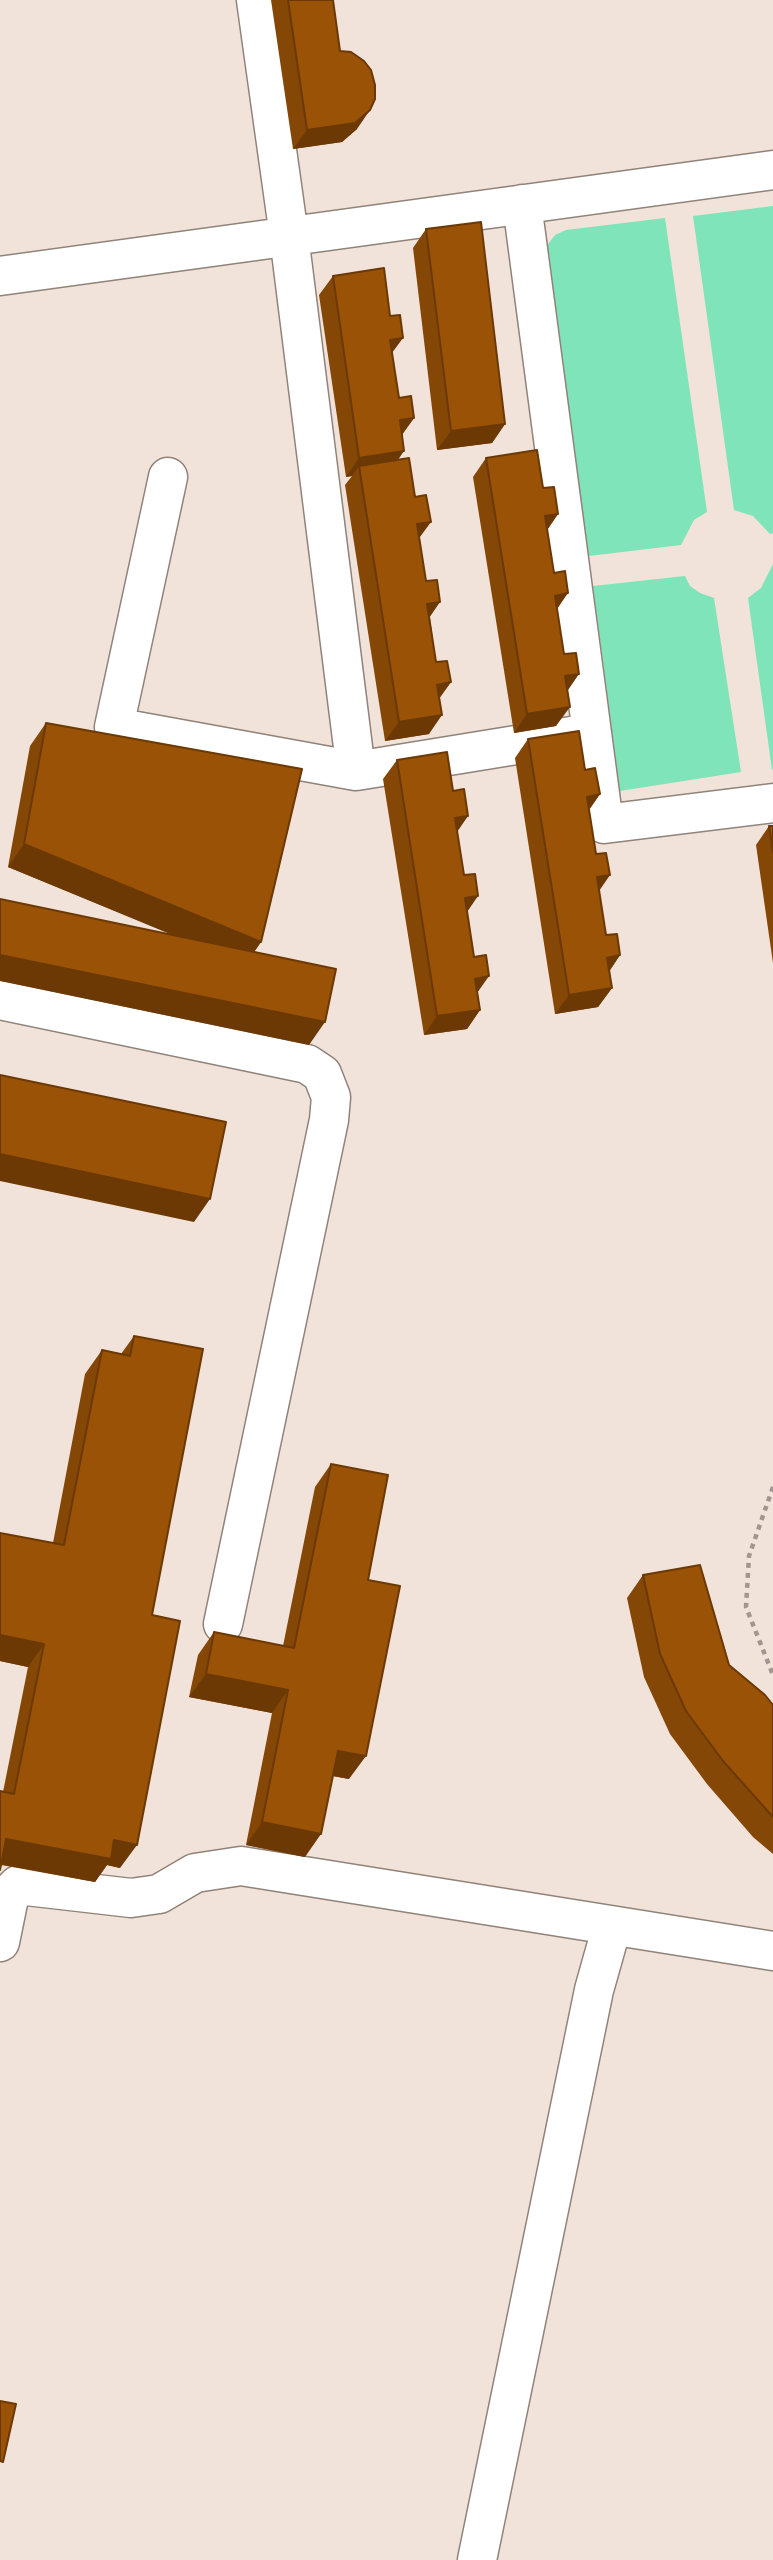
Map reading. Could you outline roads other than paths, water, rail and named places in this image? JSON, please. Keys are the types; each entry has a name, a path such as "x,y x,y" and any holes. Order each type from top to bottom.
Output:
{"lane":[{"path":"256,0 289,236 356,771"},
{"path":"0,276 773,170"},
{"path":"522,204 604,824 773,803"},
{"path":"168,477 114,727 356,771 590,733"},
{"path":"0,1000 307,1064 322,1073 331,1097 326,1133 223,1624"},
{"path":"0,1942 10,1894 18,1885 131,1898 159,1894 195,1873 241,1866 773,1951"},
{"path":"477,2560 594,1990 611,1926"}]}
